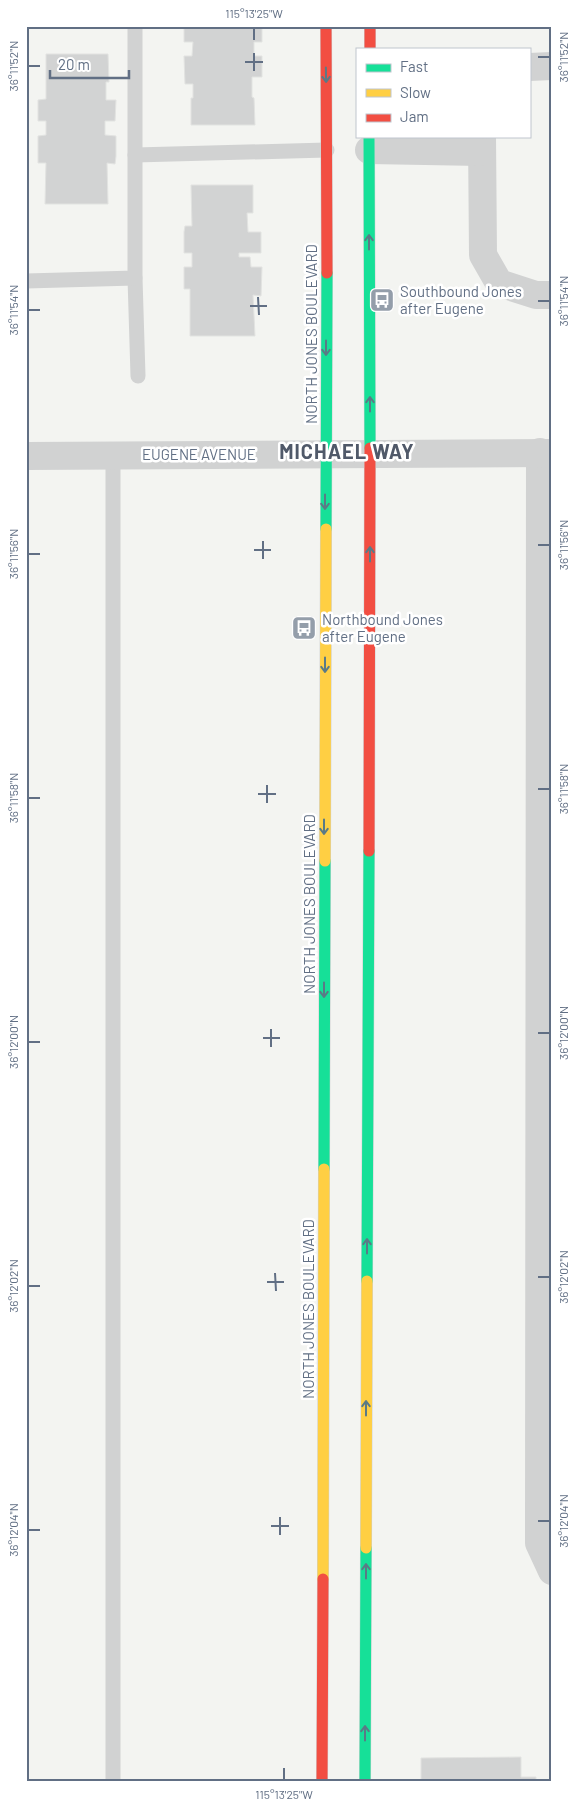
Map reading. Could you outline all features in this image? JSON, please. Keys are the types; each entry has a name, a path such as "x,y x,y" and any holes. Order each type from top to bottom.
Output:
{"main road":[{"name":"NORTH JONES BOULEVARD","path":"322,1782 326,26"},
{"path":"370,26 370,48"},
{"path":"365,1782 370,453 369,143"}],"street":[{"path":"530,68 552,66"},
{"path":"369,143 481,144 483,255 500,283 536,295 552,295"},
{"path":"546,453 546,767 538,1543 551,1571"},
{"name":"EUGENE AVENUE","path":"26,456 112,454 546,453"}],"lane":[{"path":"135,26 135,278 138,376"},
{"path":"135,154 327,150"},
{"path":"26,281 135,278"},
{"path":"112,454 113,1782"}],"building":[{"path":"184,26 262,26 262,42 254,42 254,56 262,56 262,77 252,77 255,125 191,125 193,84 185,84 184,56 192,56 193,42 184,42"},
{"path":"46,54 108,54 109,82 106,82 106,100 116,100 115,121 105,121 105,135 116,136 116,156 115,164 107,163 108,204 45,204 46,163 38,163 38,136 46,135 46,121 38,121 38,100 46,99"},
{"path":"191,185 253,185 253,213 247,213 248,232 261,232 261,253 239,253 239,257 250,257 251,267 262,267 261,296 253,295 255,336 190,336 190,289 184,289 184,267 192,267 192,253 184,253 184,232 185,226 192,226"},
{"path":"521,1757 521,1777 536,1777 536,1782 421,1782 421,1758"}],"traffic: fast":[{"path":"369,138 370,448"},
{"path":"326,529 327,273"},
{"path":"367,1281 369,851"},
{"path":"324,1169 325,861"},
{"path":"365,1782 366,1548"}],"traffic: slow":[{"path":"325,861 326,529"},
{"path":"323,1579 324,1169"},
{"path":"366,1548 367,1281"}],"traffic: jam":[{"path":"326,26 327,273"},
{"path":"370,26 370,48"},
{"path":"369,851 370,448"},
{"path":"322,1782 323,1579"}],"place":[{"name":"Southbound Jones after Eugene","path":"382,300"},
{"name":"Northbound Jones after Eugene","path":"304,628"}],"district":[{"name":"MICHAEL WAY","path":"347,451"}]}
